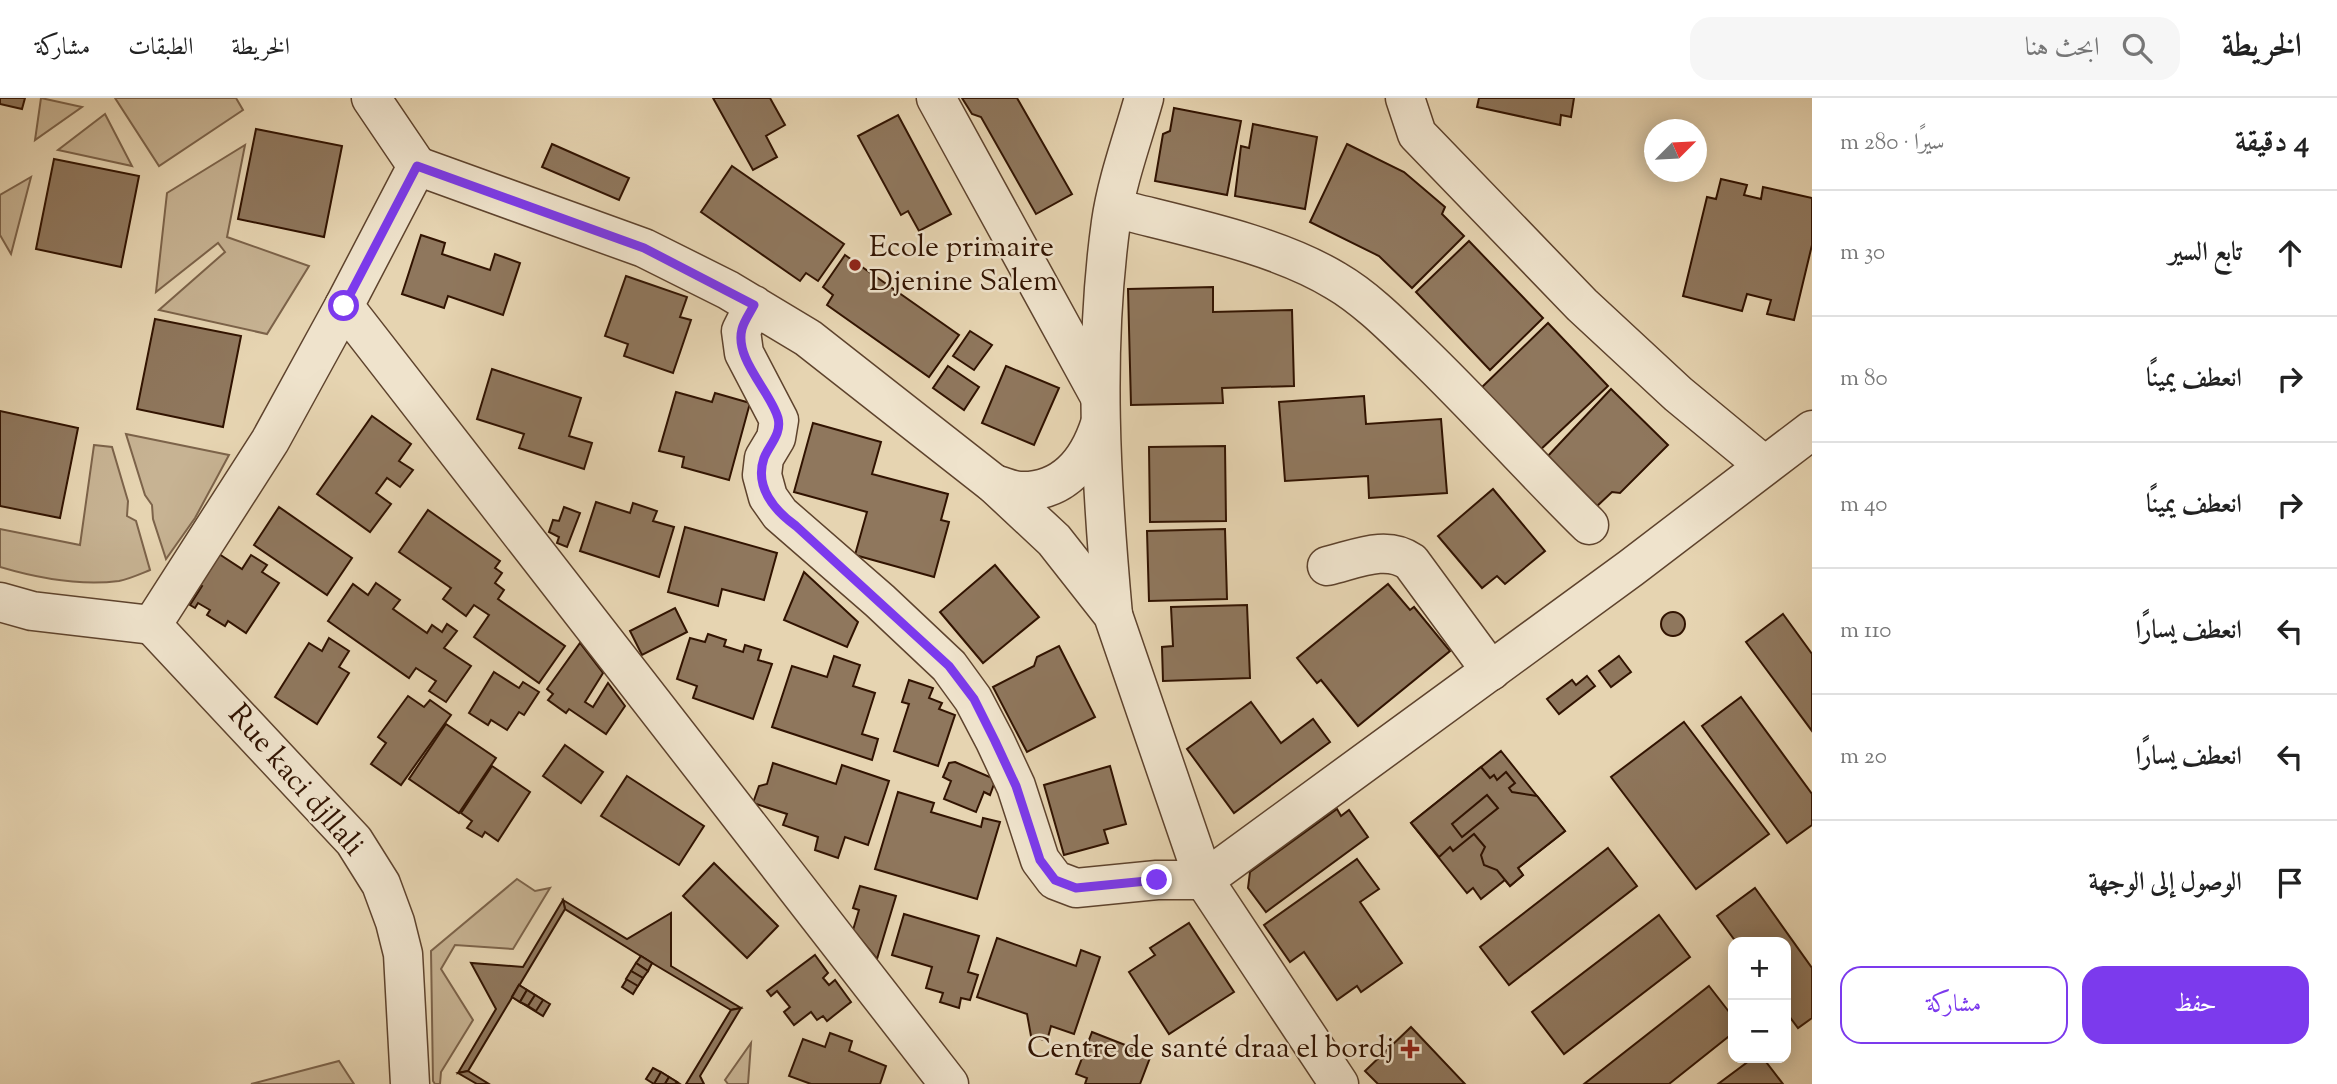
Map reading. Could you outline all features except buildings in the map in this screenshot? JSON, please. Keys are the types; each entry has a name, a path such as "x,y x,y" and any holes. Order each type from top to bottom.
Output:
{"street":[{"path":"371,98 417,166 644,248 754,305 808,338 994,484 1054,540 1113,615"},
{"path":"936,98 1101,411 1087,456 1066,478 1038,489 1019,491 994,484"},
{"path":"1144,98 1114,208 1102,314 1103,512 1113,615 1205,880 1339,1084"},
{"path":"1392,98 1417,134 1582,305 1678,394 1764,466"},
{"path":"1405,98 1417,134"},
{"path":"0,602 32,611 152,625 270,441 417,166"},
{"path":"1114,208 1216,235 1285,257 1337,281 1392,325 1589,525"},
{"path":"754,305 741,331 744,353 779,420 776,438 764,458 762,475 768,497 780,514 949,666 974,699 995,741 1016,786 1040,860 1055,880 1076,888 1157,880 1205,880 1631,568 1812,430"},
{"path":"344,306 949,1084"},
{"path":"1327,566 1387,552 1401,555 1411,562 1490,671"},
{"name":"Rue kaci djllali","path":"152,625 354,841 381,884 403,954 410,1084"}],"shaded area":[{"path":"41,98 82,107 35,140"},
{"path":"115,98 236,98 243,110 159,166"},
{"path":"105,114 132,166 58,150"},
{"path":"245,145 227,237 309,266 267,334 159,310 225,252 218,243 156,292 167,193"},
{"path":"31,177 11,254 0,235 0,195"},
{"path":"126,434 229,455 195,518 166,559 153,519 152,505 145,495"},
{"path":"94,445 112,447 128,501 127,516 136,521 150,570 119,581 74,582 0,567 0,529 80,545"},
{"path":"517,879 535,891 550,888 513,949 455,945 441,969 473,1020 441,1072 440,1084 435,1084 431,951"},
{"path":"751,1043 748,1084 728,1084 725,1080"},
{"path":"339,1061 354,1084 251,1084"}],"place":[{"name":"Ecole primaire Djenine Salem","path":"855,265"},
{"name":"Centre de santé draa el bordj","path":"1410,1049"}],"route":[{"path":"344,306 417,166 644,248 754,305 741,331 744,353 779,420 776,438 764,458 762,475 768,497 780,514 949,666 974,699 1016,786 1040,860 1055,880 1076,888 1157,880"}]}
